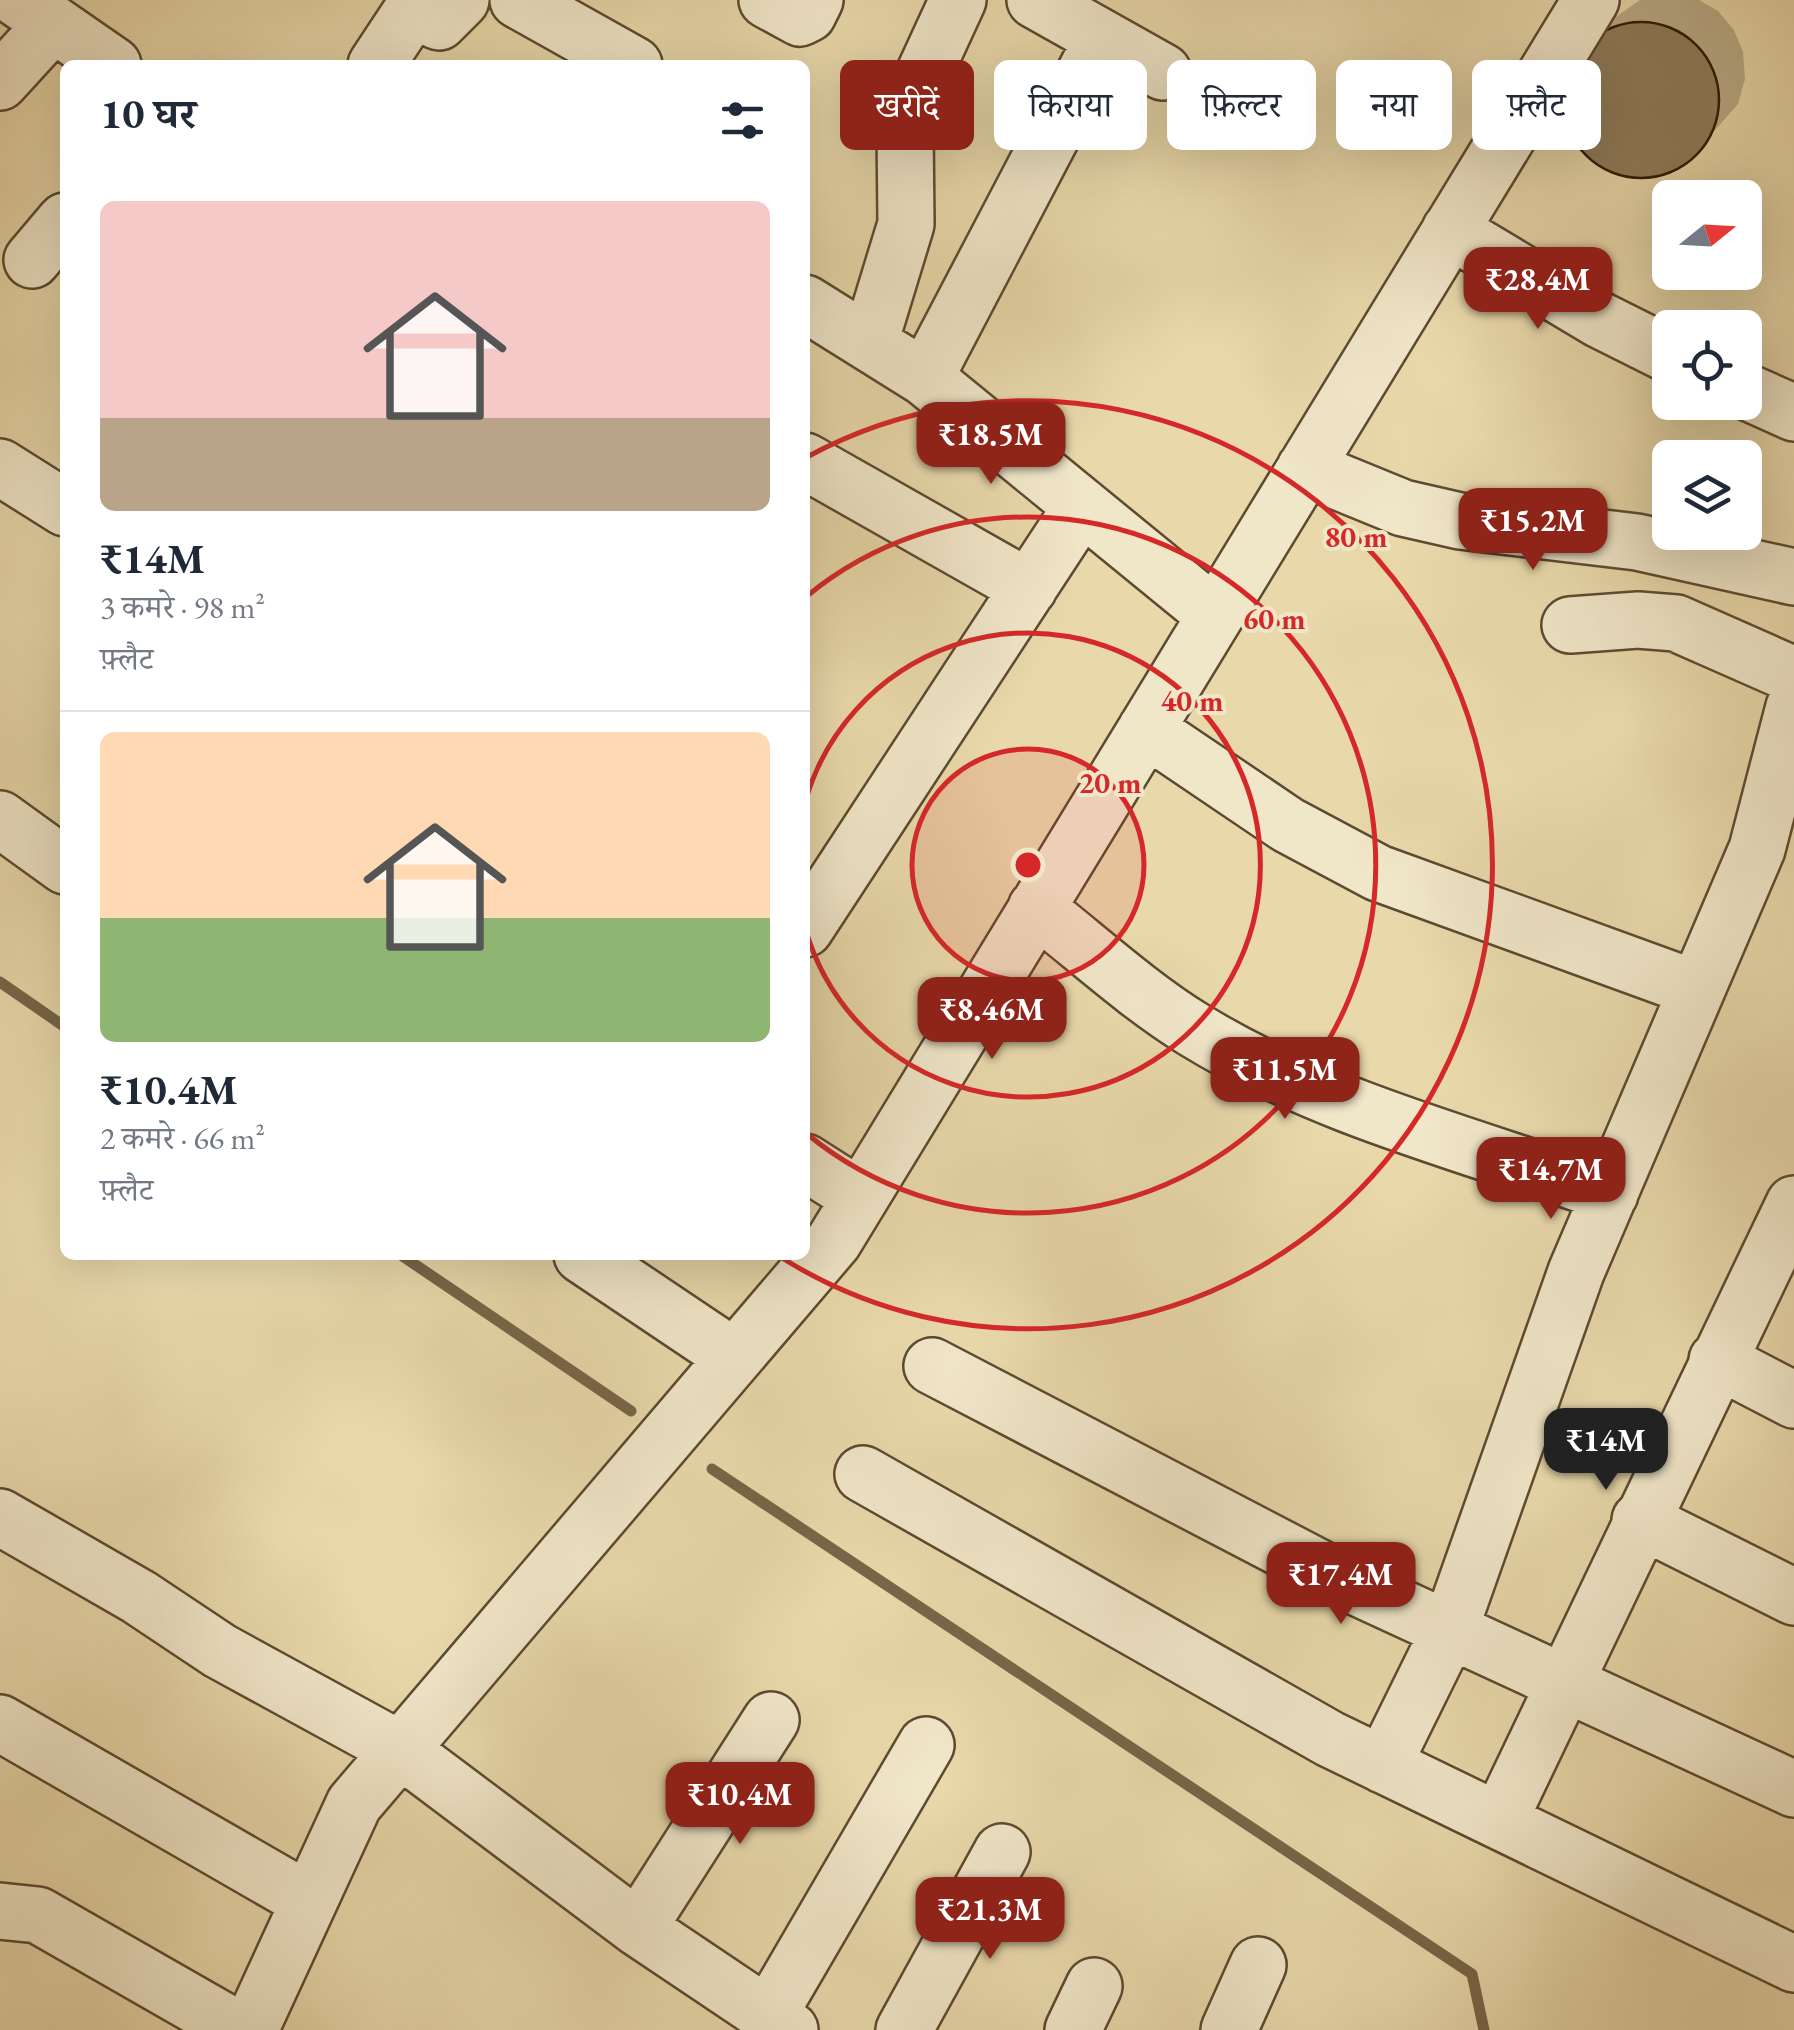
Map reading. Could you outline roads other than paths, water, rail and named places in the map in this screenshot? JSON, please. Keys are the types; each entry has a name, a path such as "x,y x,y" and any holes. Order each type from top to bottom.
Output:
{"street":[{"path":"379,60 410,15 417,12 439,22 461,0"},
{"path":"518,0 625,60"},
{"path":"767,0 800,18 808,14 815,0"},
{"path":"870,342 906,224 905,127 911,102 958,0"},
{"path":"1034,0 1163,72"},
{"path":"250,2030 354,1804 834,1240 1591,0"},
{"path":"0,82 36,12 106,60"},
{"path":"925,378 1102,38"},
{"path":"1450,230 1600,320 1652,346"},
{"path":"810,306 925,378 1215,615"},
{"path":"1762,399 1794,413"},
{"path":"810,464 1028,588"},
{"path":"0,467 60,505"},
{"path":"1305,468 1404,508 1441,517 1636,542 1794,577"},
{"path":"812,901 1082,506"},
{"path":"1570,626 1638,620 1676,623 1794,675"},
{"path":"1383,1764 1450,1629 1576,1272 1757,849 1794,707"},
{"path":"1146,730 1288,825 1378,873 1697,988"},
{"path":"0,819 60,862"},
{"path":"1036,908 1192,1028 1270,1068 1335,1098 1610,1194"},
{"path":"810,1165 860,1197"},
{"path":"1499,1821 1794,1204"},
{"path":"589,1260 734,1358"},
{"path":"1717,1360 1794,1400"},
{"path":"932,1366 1350,1584 1564,1679 1794,1788"},
{"path":"863,1474 1383,1764 1794,1964"},
{"path":"0,1518 139,1597 220,1651 401,1750 638,1928 779,2023 926,1745"},
{"path":"1640,1520 1794,1596"},
{"path":"638,1928 771,1720"},
{"path":"0,1723 310,1901"},
{"path":"904,2030 1002,1852"},
{"path":"0,1910 38,1915 239,2030"},
{"path":"1229,2030 1258,1965"}],"waterway":[{"path":"0,982 60,1024"},
{"path":"408,1260 631,1411"},
{"path":"712,1469 1472,1974 1484,2030"}]}
